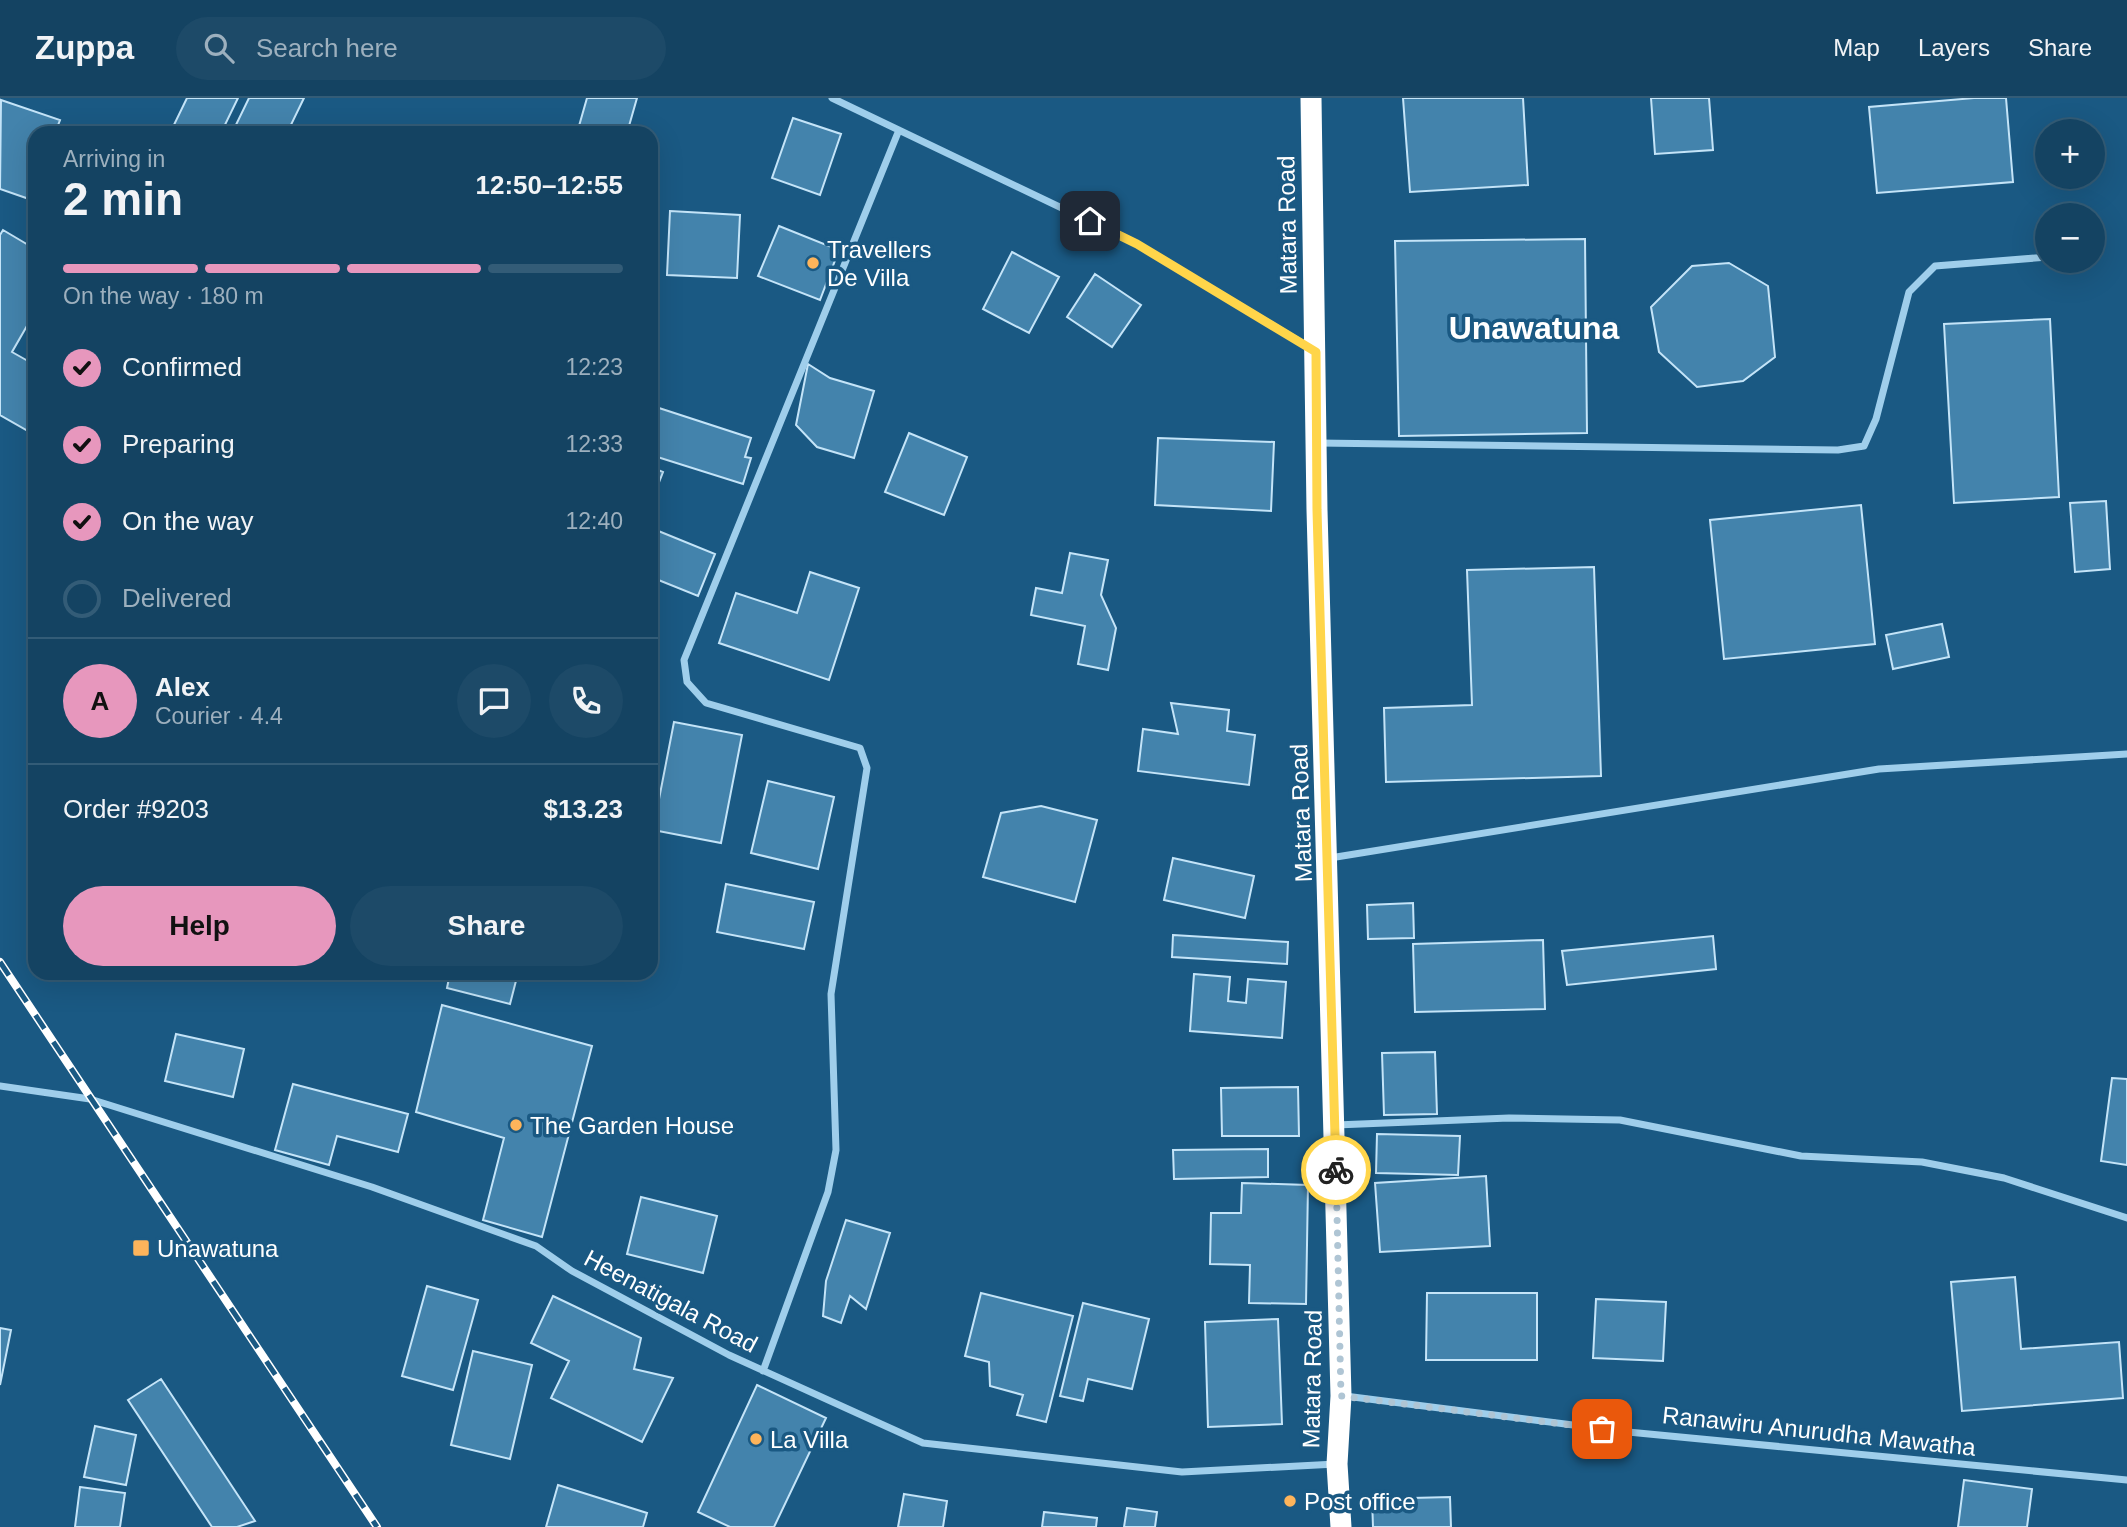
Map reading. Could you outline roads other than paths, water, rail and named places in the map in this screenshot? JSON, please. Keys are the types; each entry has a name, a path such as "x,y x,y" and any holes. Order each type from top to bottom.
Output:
{"highway":[{"name":"Matara Road","path":"1311,98 1317,510 1329,858 1341,1396 1337,1464 1341,1527"}],"street":[{"path":"832,98 1137,244 1316,352"},
{"path":"763,1371 828,1192 836,1150 831,995 867,768 860,748 706,703 687,682 684,660 899,130"},
{"path":"1318,443 1838,450 1864,446 1876,419 1909,292 1935,266 2035,258"},
{"path":"1329,858 1879,769 2127,754"},
{"name":"Heenatigala Road","path":"0,1086 90,1099 372,1187 536,1246 572,1271 763,1371 923,1443 1182,1472 1337,1464"},
{"path":"1335,1125 1509,1118 1620,1120 1801,1156 1922,1162 2004,1178 2127,1218"},
{"name":"Ranawiru Anurudha Mawatha","path":"1341,1396 1629,1432 2127,1480"}],"railway":[{"path":"0,962 377,1527"}],"place":[{"name":"Travellers De Villa","path":"813,263"},
{"name":"The Garden House","path":"516,1125"},
{"name":"Unawatuna","path":"141,1248"},
{"name":"La Villa","path":"756,1439"},
{"name":"Post office","path":"1290,1501"}],"district":[{"name":"Unawatuna","path":"1534,328"}]}
